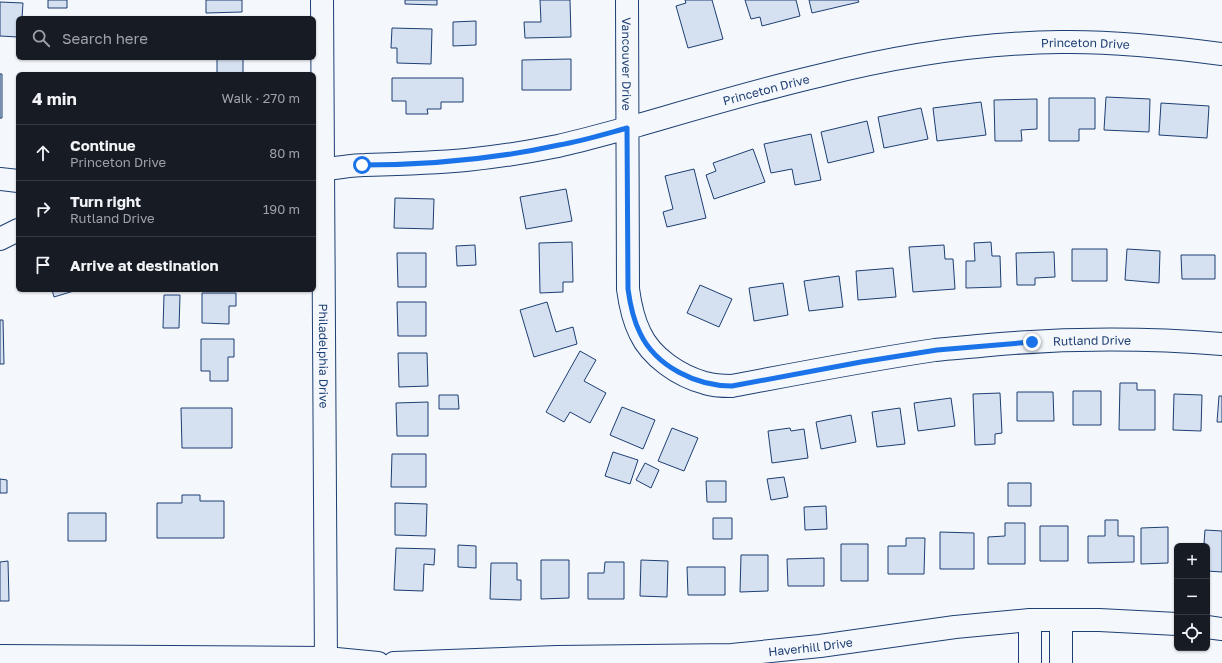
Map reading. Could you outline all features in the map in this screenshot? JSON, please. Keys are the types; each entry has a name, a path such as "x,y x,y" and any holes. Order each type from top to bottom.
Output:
{"street":[{"name":"Philadelphia Drive","path":"322,0 319,170 326,661"},
{"name":"Vancouver Drive","path":"627,0 627,128"},
{"name":"Princeton Drive","path":"319,170 362,165 390,165 466,160 513,154 561,145 818,75 894,59 960,48 1062,42 1113,43 1186,49 1222,54"},
{"name":"Rutland Drive","path":"627,128 628,289 631,310 640,334 654,354 689,378 718,386 732,386 861,362 937,350 1032,342 1096,339 1222,344"},
{"path":"0,179 16,181"},
{"path":"0,239 16,231"},
{"path":"1030,620 1030,663"},
{"name":"Haverhill Drive","path":"394,663 557,657 704,659 820,646 955,627 1030,620 1106,620 1174,624"},
{"path":"1061,620 1061,663"},
{"path":"1210,627 1222,629"},
{"path":"0,656 378,663"}],"building":[{"path":"48,0 67,0 67,8 48,8"},
{"path":"206,0 242,0 242,12 206,13"},
{"path":"405,0 437,0 437,5 405,4"},
{"path":"540,0 570,0 571,37 525,38 524,22 541,22"},
{"path":"685,0 712,0 723,39 688,48 676,6 686,3"},
{"path":"745,0 796,0 800,16 762,26 760,17 751,19"},
{"path":"809,0 858,0 859,2 812,13"},
{"path":"0,2 23,3 22,16 16,16 16,37 0,36"},
{"path":"476,21 476,45 453,46 453,22"},
{"path":"392,28 432,29 431,64 397,63 397,48 391,48"},
{"path":"571,59 571,90 522,90 522,60"},
{"path":"217,60 243,60 243,72 217,72"},
{"path":"0,74 2,74 2,118 0,118"},
{"path":"392,78 463,78 463,102 441,102 441,109 427,109 428,114 406,114 406,101 392,101"},
{"path":"1106,97 1150,99 1149,132 1104,130"},
{"path":"1049,98 1095,98 1095,129 1079,129 1079,141 1049,141"},
{"path":"1037,99 1037,129 1021,130 1022,141 995,141 994,100"},
{"path":"981,102 986,135 937,141 933,108"},
{"path":"1161,103 1209,106 1207,138 1159,135"},
{"path":"921,108 928,139 884,148 878,117"},
{"path":"867,121 874,152 828,163 821,132"},
{"path":"811,134 821,180 795,185 792,169 771,173 764,144"},
{"path":"753,149 765,182 714,199 706,175 716,171 713,163"},
{"path":"694,169 706,218 667,227 663,212 673,209 665,176"},
{"path":"566,189 572,221 526,229 520,197"},
{"path":"395,198 434,199 433,229 394,228"},
{"path":"572,242 573,282 563,282 563,292 540,293 539,243"},
{"path":"991,242 992,256 1000,256 1001,287 966,288 966,261 975,261 974,243"},
{"path":"475,245 476,265 457,266 456,246"},
{"path":"944,245 945,259 953,259 955,289 913,292 909,247"},
{"path":"1072,249 1107,249 1107,281 1072,281"},
{"path":"1127,249 1160,251 1159,283 1125,280"},
{"path":"1054,252 1055,277 1035,278 1035,285 1017,285 1016,253"},
{"path":"397,253 426,253 426,287 398,287"},
{"path":"1181,255 1215,255 1215,279 1182,279"},
{"path":"893,268 896,297 858,300 856,271"},
{"path":"839,276 843,307 809,311 804,281"},
{"path":"783,283 788,315 754,321 749,288"},
{"path":"700,285 732,299 719,327 687,313"},
{"path":"53,292 70,292 54,297"},
{"path":"202,293 236,293 236,306 229,306 229,324 202,323"},
{"path":"164,295 180,295 179,328 163,328"},
{"path":"397,302 426,302 426,336 398,336"},
{"path":"547,302 556,332 573,327 577,344 534,357 520,310"},
{"path":"0,320 3,320 4,364 0,364"},
{"path":"201,339 234,339 234,357 228,357 228,381 210,381 210,371 201,371"},
{"path":"580,351 596,360 584,381 606,393 590,423 570,412 564,422 546,412"},
{"path":"398,353 427,353 428,386 399,387"},
{"path":"1120,383 1137,383 1137,390 1155,390 1155,430 1119,430"},
{"path":"1073,391 1101,391 1101,425 1073,425"},
{"path":"1017,392 1053,392 1054,421 1017,421"},
{"path":"1000,393 1002,433 995,434 995,444 975,445 973,394"},
{"path":"1174,394 1202,395 1201,431 1173,430"},
{"path":"439,395 458,395 459,409 439,409"},
{"path":"1219,396 1222,396 1222,422 1217,422"},
{"path":"951,398 955,426 918,431 914,403"},
{"path":"428,402 428,436 397,436 396,403"},
{"path":"622,407 655,420 643,449 610,435"},
{"path":"181,408 232,408 232,448 182,448"},
{"path":"900,408 905,444 877,447 872,412"},
{"path":"851,415 856,442 821,449 816,422"},
{"path":"672,428 698,438 684,471 658,461"},
{"path":"790,428 791,431 804,429 808,458 772,463 768,431"},
{"path":"613,452 638,460 630,484 605,476"},
{"path":"392,454 426,454 426,487 391,487"},
{"path":"645,463 659,470 651,488 636,480"},
{"path":"784,477 788,497 771,500 767,479"},
{"path":"0,479 7,480 7,493 0,493"},
{"path":"706,481 726,481 726,502 707,502"},
{"path":"1008,483 1031,483 1031,506 1008,506"},
{"path":"182,495 200,495 200,501 224,501 224,538 157,538 157,503 182,503"},
{"path":"395,503 427,504 426,536 395,535"},
{"path":"826,506 827,529 805,530 804,507"},
{"path":"68,513 106,513 106,541 68,541"},
{"path":"713,518 732,518 732,539 713,539"},
{"path":"1105,520 1118,520 1118,536 1134,536 1134,562 1088,563 1088,536 1105,536"},
{"path":"1005,523 1025,523 1025,564 988,564 988,537 1005,536"},
{"path":"1040,526 1068,526 1068,561 1040,561"},
{"path":"1168,527 1168,563 1141,564 1141,528"},
{"path":"1205,530 1222,531 1222,572 1210,571 1210,543 1204,543"},
{"path":"940,532 974,533 974,569 940,569"},
{"path":"906,538 925,538 924,574 888,574 888,546 906,546"},
{"path":"841,544 868,544 868,581 841,581"},
{"path":"458,545 476,546 476,568 458,567"},
{"path":"396,548 435,549 434,565 424,564 423,591 394,590"},
{"path":"741,555 768,555 768,591 740,592"},
{"path":"824,558 824,586 788,586 787,559"},
{"path":"541,560 569,560 569,598 541,599"},
{"path":"641,560 668,561 667,597 640,596"},
{"path":"8,561 9,601 0,601 0,562"},
{"path":"605,562 624,562 624,599 588,599 588,573 604,573"},
{"path":"491,563 517,563 517,580 521,580 521,600 490,599"},
{"path":"687,567 725,567 725,595 688,595"}],"route":[{"path":"362,165 390,165 466,160 513,154 561,145 627,128 628,289 631,310 640,334 654,354 689,378 704,383 718,386 732,386 861,362 937,350 1032,342"}]}
